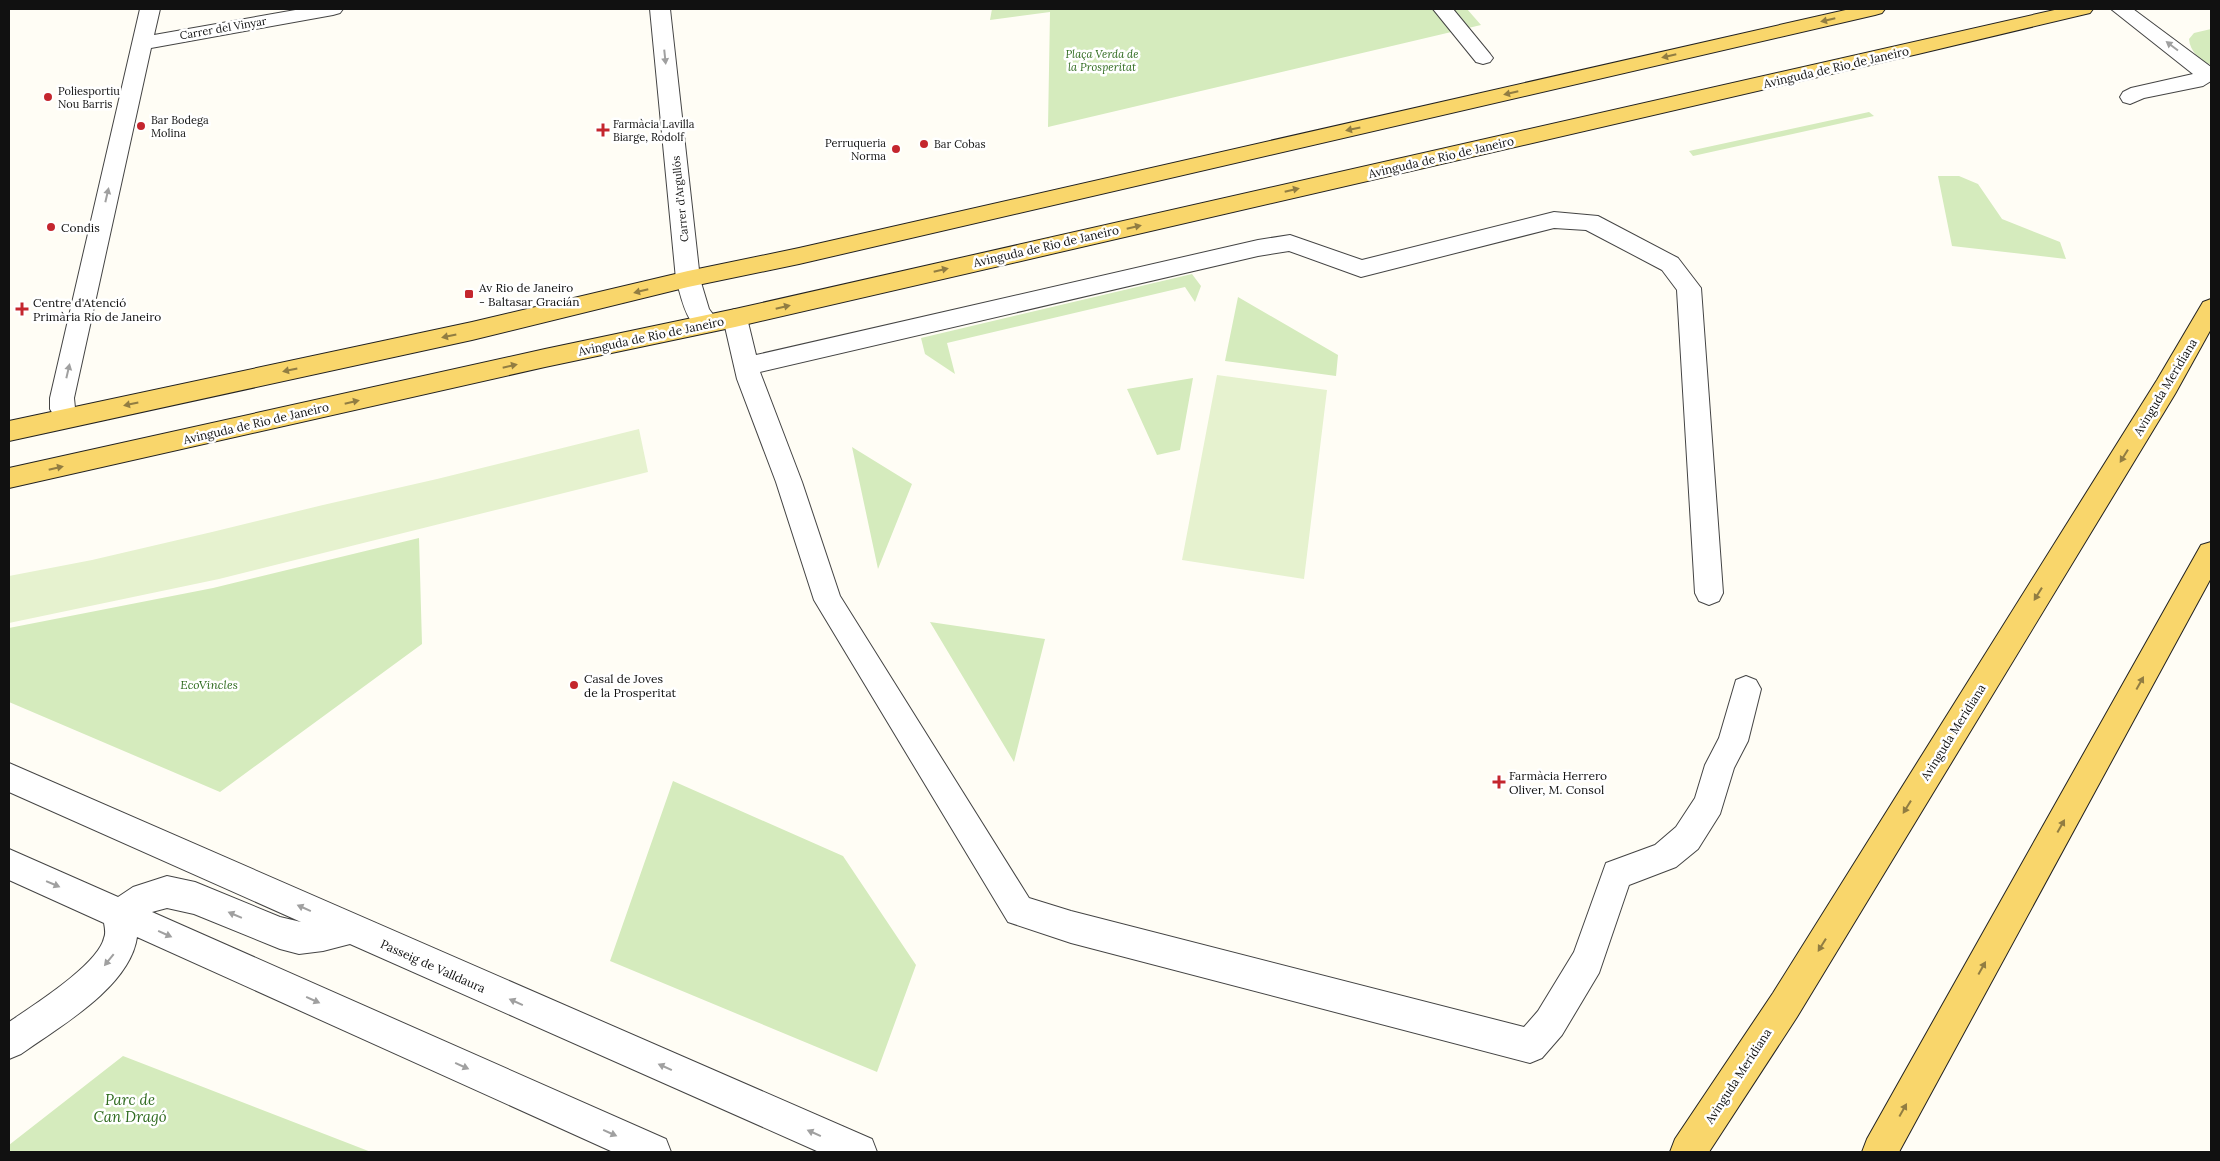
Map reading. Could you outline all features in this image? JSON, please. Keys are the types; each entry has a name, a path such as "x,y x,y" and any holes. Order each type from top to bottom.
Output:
{"main road":[{"path":"9,430 472,331 688,279 807,254 1875,9"},
{"name":"Avinguda de Rio de Janeiro","path":"9,478 722,321 2082,9"},
{"name":"Avinguda Meridiana","path":"1688,1152 1785,1005 2161,396 2211,308"},
{"path":"1880,1152 2211,553"}],"street":[{"path":"68,417 63,409 62,398 150,9"},
{"name":"Carrer del Vinyar","path":"142,43 333,9"},
{"name":"Carrer d'Argullós","path":"660,9 688,279 696,309 701,318 722,321"},
{"path":"1443,9 1483,58"},
{"path":"2124,11 2209,74 2196,81 2138,93 2130,97"},
{"path":"746,366 1258,248 1290,243 1361,269 1554,220 1590,222 1670,264 1689,288 1709,593"},
{"path":"722,321 746,366 749,379 789,482 828,600 1019,911 1072,928 1530,1046 1550,1023 1587,961 1617,874 1665,856 1687,838 1709,804 1720,766 1733,741 1746,690"},
{"name":"Passeig de Valldaura","path":"9,777 859,1152"},
{"path":"9,864 653,1152"},
{"path":"120,914 144,898 167,892 195,898 280,933 299,938 323,935 348,928"},
{"path":"9,1042 72,997 92,980 113,956 120,940 120,914"}],"green space":[{"name":"Plaça Verda de la Prosperitat","path":"992,9 1467,9 1481,25 1048,127 1050,12 990,20"},
{"path":"2211,29 2211,65 2196,55 2191,48 2189,39 2194,33"},
{"path":"1869,112 1874,116 1693,156 1689,151"},
{"path":"1938,176 1959,176 1978,184 2002,219 2060,242 2066,259 1952,246"},
{"path":"1192,274 1201,286 1195,302 1185,287 947,343 955,374 925,354 921,338"},
{"path":"1238,297 1338,355 1336,376 1225,361"},
{"path":"1217,375 1327,390 1304,579 1182,560"},
{"path":"1193,378 1180,450 1157,455 1127,389"},
{"path":"639,429 648,472 219,579 9,623 9,576 92,560 212,532"},
{"path":"852,447 912,484 878,569"},
{"name":"EcoVincles","path":"419,538 422,644 220,792 9,702 9,628 213,588"},
{"path":"930,622 1045,639 1014,762"},
{"path":"673,781 843,856 916,965 877,1072 610,961"},
{"name":"Parc de Can Dragó","path":"123,1056 371,1152 9,1152 9,1145"}],"place":[{"name":"Poliesportiu Nou Barris","path":"48,97"},
{"name":"Bar Bodega Molina","path":"141,126"},
{"name":"Farmàcia Lavilla Biarge, Rodolf","path":"603,130"},
{"name":"Bar Cobas","path":"924,144"},
{"name":"Perruqueria Norma","path":"896,149"},
{"name":"Condis","path":"51,227"},
{"name":"Av Rio de Janeiro - Baltasar Gracián","path":"469,294"},
{"name":"Centre d'Atenció Primària Rio de Janeiro","path":"22,309"},
{"name":"Casal de Joves de la Prosperitat","path":"574,685"},
{"name":"Farmàcia Herrero Oliver, M. Consol","path":"1499,782"}]}
